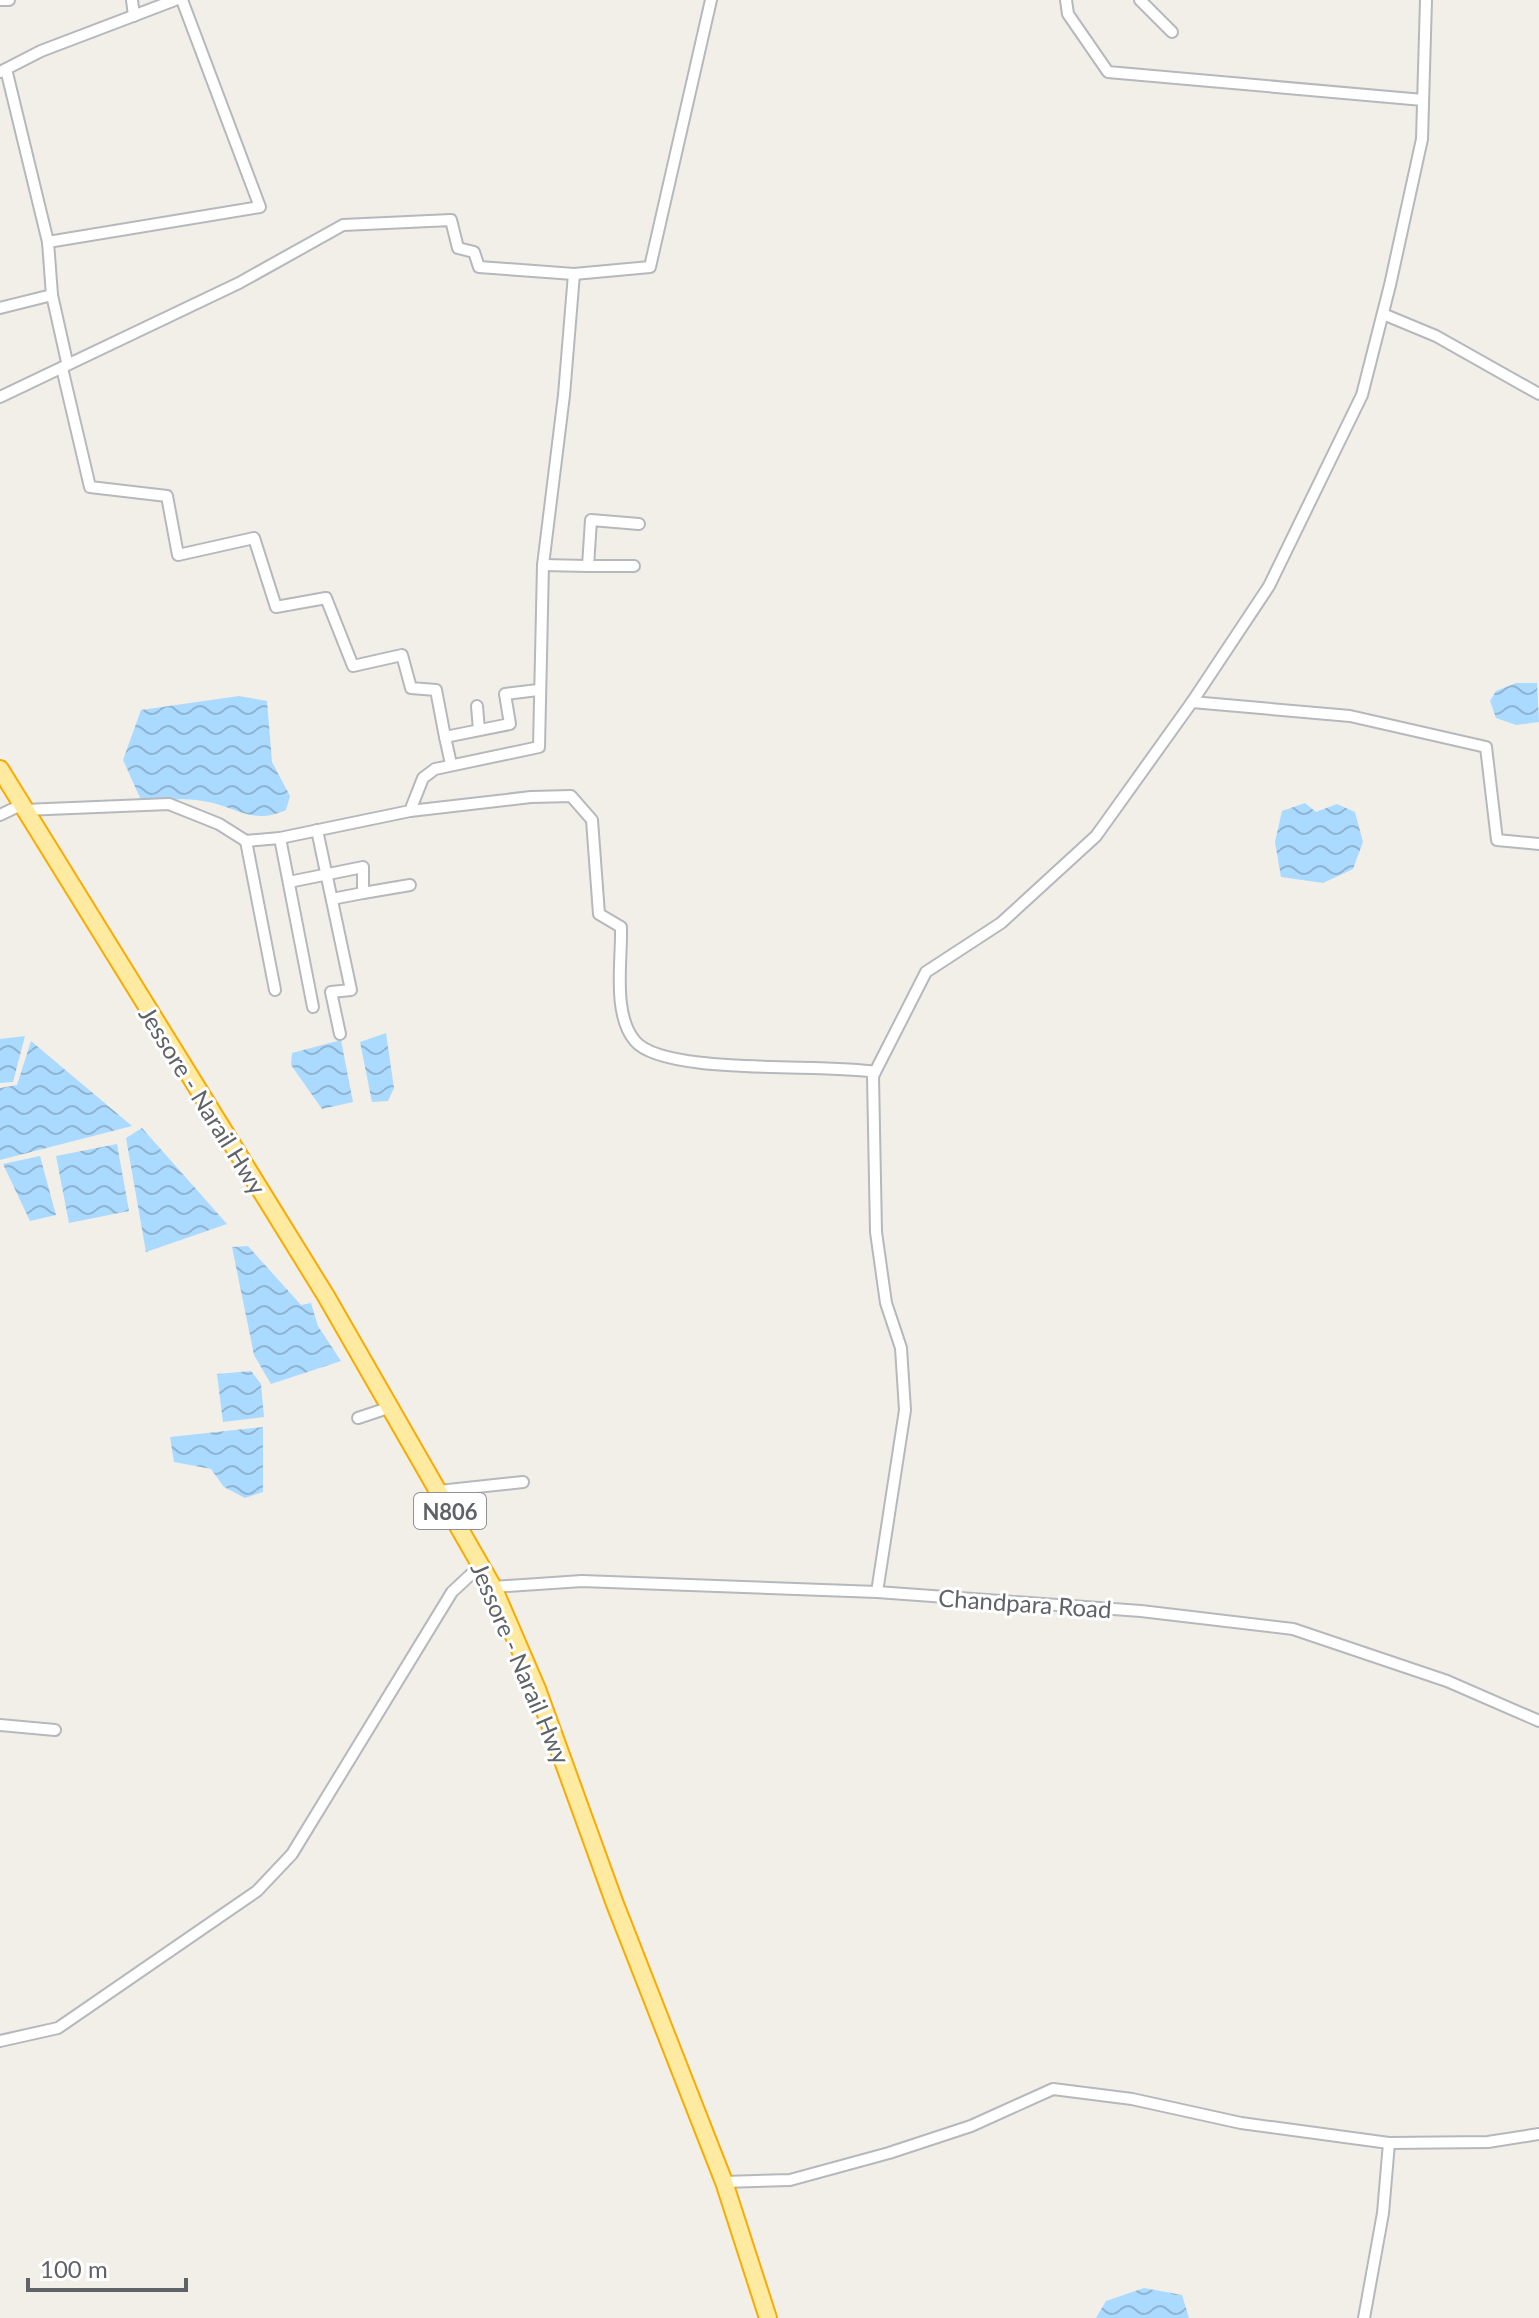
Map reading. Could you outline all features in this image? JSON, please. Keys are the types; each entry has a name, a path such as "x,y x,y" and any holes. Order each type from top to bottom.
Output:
{"highway":[{"name":"Jessore - Narail Hwy","path":"0,769 326,1296 493,1587 537,1689 615,1904 724,2182 768,2318"}],"street":[{"path":"0,0 9,0"},
{"path":"132,0 134,16"},
{"path":"175,0 41,51 3,70 48,242 52,295 90,487 167,496 178,555 254,538 276,607 326,598 353,666 402,655 411,688 436,690 451,764"},
{"path":"48,242 260,207 182,0"},
{"path":"0,397 239,283 343,225 451,220 458,248 474,252 479,267 574,274 650,267 711,0"},
{"path":"1066,0 1068,14 1108,72 1423,100"},
{"path":"1140,0 1172,32"},
{"path":"877,1592 905,1410 905,1386 901,1348 886,1303 876,1232 875,1072 926,972 1001,923 1096,836 1192,702 1269,586 1362,395 1422,139 1426,0"},
{"path":"410,811 423,778 435,769 539,747 543,565 564,395 574,274"},
{"path":"0,308 52,295"},
{"path":"1383,314 1436,336 1539,394"},
{"path":"588,566 591,520 639,524"},
{"path":"543,565 634,566"},
{"path":"445,737 510,724 505,694 538,690"},
{"path":"1192,702 1350,716 1486,747 1497,840 1539,844"},
{"path":"477,706 479,730"},
{"path":"0,815 23,807 169,804 219,824 246,841 280,838 410,811 531,797 571,796 592,820 599,914 621,927 622,1010 635,1041 653,1055 716,1064 875,1072"},
{"path":"317,830 351,990 331,992 340,1034"},
{"path":"280,838 313,1007"},
{"path":"246,841 275,990"},
{"path":"289,882 363,867 363,893"},
{"path":"332,899 410,885"},
{"path":"358,1418 391,1407"},
{"path":"439,1491 523,1482"},
{"path":"0,2041 58,2028 257,1891 292,1854 452,1592 481,1565"},
{"name":"Chandpara Road","path":"493,1587 582,1581 877,1592 1141,1611 1293,1629 1447,1681 1539,1721"},
{"path":"0,1725 55,1730"},
{"path":"724,2182 790,2180 875,2157 971,2126 1053,2089 1132,2099 1241,2123 1389,2143 1488,2142 1539,2134"},
{"path":"1364,2318 1383,2213 1389,2143"}],"water":[{"path":"1516,683 1537,683 1539,722 1516,725 1496,718 1490,701 1496,691"},
{"path":"239,696 267,701 272,762 290,796 286,810 253,816 203,801 141,800 123,760 141,710"},
{"path":"1305,803 1316,812 1337,804 1355,812 1363,842 1353,869 1323,883 1281,877 1275,842 1282,811"},
{"path":"386,1033 394,1088 388,1101 372,1102 360,1042"},
{"path":"25,1036 13,1082 0,1083 0,1039"},
{"path":"341,1040 353,1102 322,1109 291,1065 292,1053"},
{"path":"31,1041 132,1126 0,1160 0,1088 17,1085"},
{"path":"142,1128 227,1224 146,1252 126,1138"},
{"path":"117,1144 129,1211 69,1223 56,1156"},
{"path":"40,1156 56,1215 30,1221 3,1164"},
{"path":"248,1246 301,1305 311,1303 318,1326 341,1361 271,1384 254,1355 232,1247"},
{"path":"251,1371 261,1384 264,1417 223,1422 217,1374"},
{"path":"263,1427 263,1492 245,1498 224,1487 211,1469 174,1462 170,1437"},
{"path":"1144,2288 1182,2295 1189,2318 1096,2318 1106,2301"}]}
